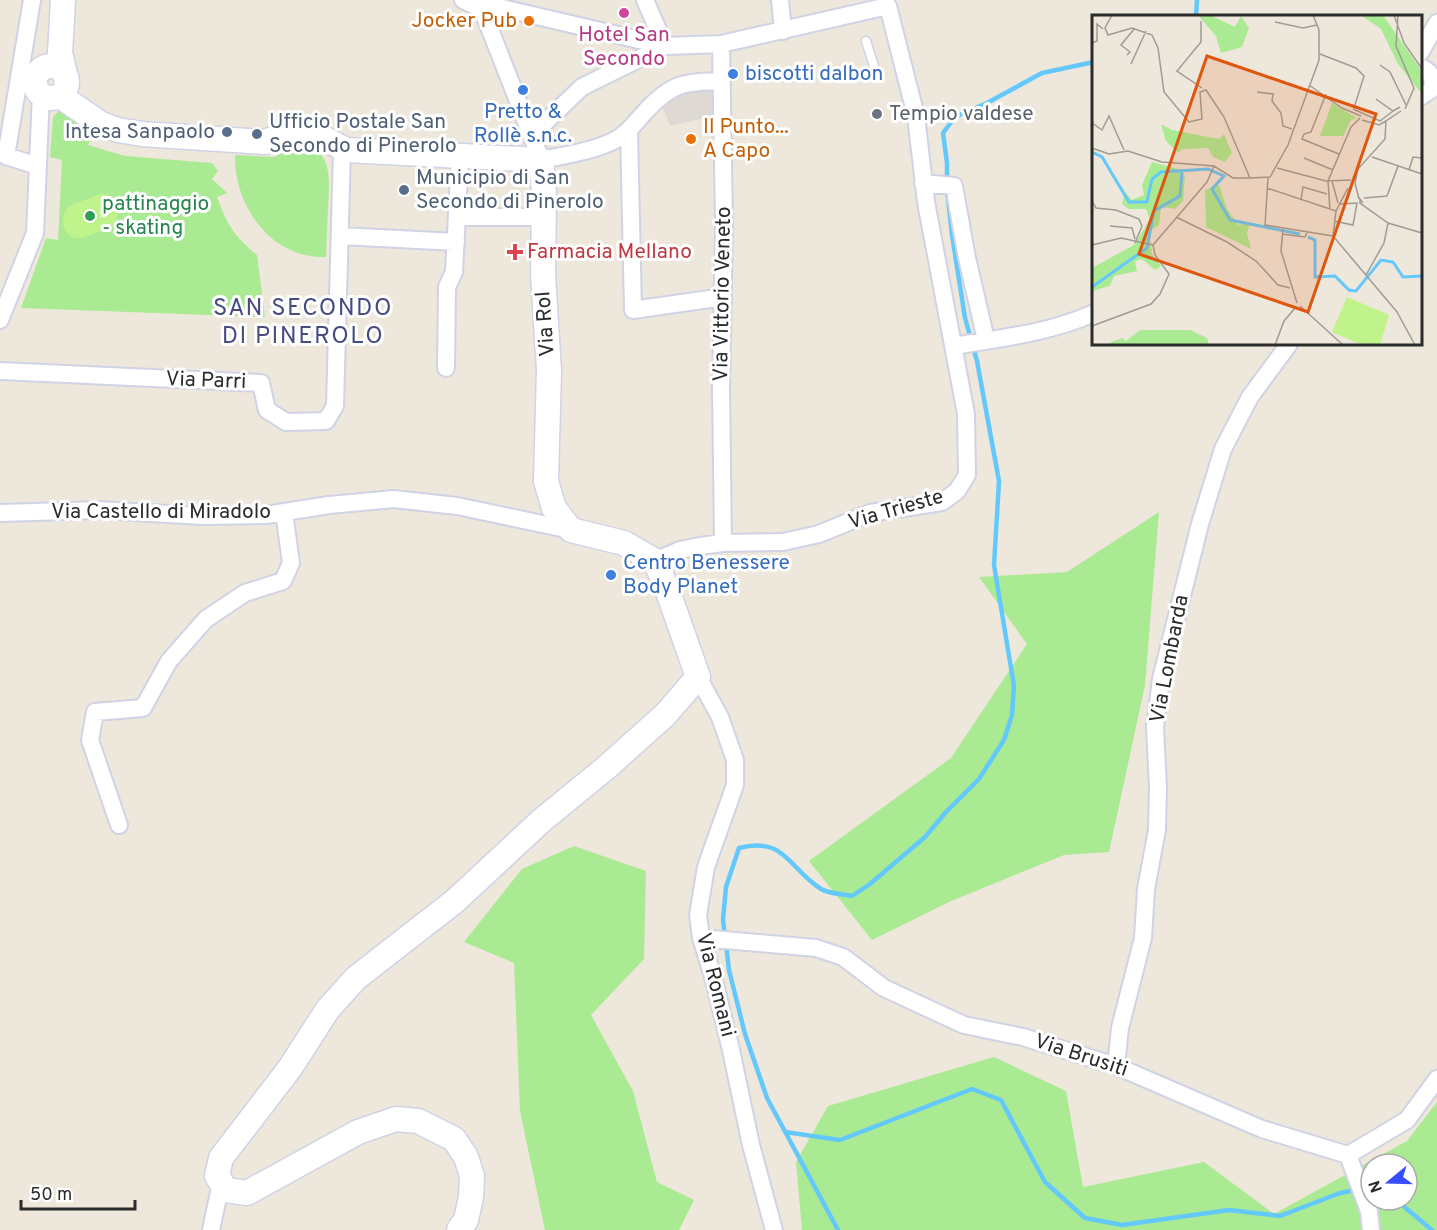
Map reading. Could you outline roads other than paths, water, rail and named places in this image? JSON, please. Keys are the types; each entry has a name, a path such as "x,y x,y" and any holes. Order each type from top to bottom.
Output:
{"street":[{"path":"32,0 3,157 38,166"},
{"path":"49,0 45,47 55,87 101,124 118,130 142,134 265,142 295,130 316,134 342,150 541,160 598,147 618,139 666,92 687,82 722,81"},
{"path":"0,320 35,233 39,143 55,87 60,53 63,0"},
{"path":"463,0 478,7 485,6 664,46 721,44 783,31 889,3"},
{"path":"645,0 664,46"},
{"path":"780,0 783,31"},
{"name":"Via Trieste","path":"655,561 680,550 723,543 783,542 819,534 870,513 942,502 957,491 967,475 966,414 937,268 923,183 916,116 889,3"},
{"name":"Via Rol","path":"485,6 541,160 543,275 549,370 546,481 554,508 571,530"},
{"path":"1422,49 1437,23"},
{"name":"Via Vittorio Veneto","path":"721,44 724,224 723,543"},
{"path":"531,136 582,87 664,46"},
{"path":"1422,68 1431,75 1430,92"},
{"path":"629,130 633,310 723,297"},
{"path":"342,150 341,236 456,242"},
{"path":"446,368 447,287 454,272 460,156"},
{"path":"923,183 954,186 967,258 986,340"},
{"path":"457,216 543,217"},
{"name":"Via Parri","path":"0,371 261,383 267,410 286,423 326,421 335,406 337,291 341,236"},
{"path":"954,346 1066,323 1092,314"},
{"name":"Via Lombarda","path":"1116,1066 1120,1028 1143,938 1146,889 1157,830 1158,788 1155,727 1161,679 1200,524 1223,449 1250,398 1288,345"},
{"name":"Via Castello di Miradolo","path":"0,513 99,510 202,516 266,515 329,505 394,499 457,506 571,530"},
{"path":"119,825 90,740 95,712 143,708 169,661 207,619 245,593 284,580 291,563 284,512"},
{"path":"459,1230 466,1220 471,1197 472,1176 466,1157 454,1139 418,1121 396,1119 358,1132 246,1193 226,1190 217,1176 221,1158 290,1068 328,1009 356,978 455,901 541,821 607,767 665,715 698,677 655,561 624,543 571,530"},
{"name":"Via Romani","path":"698,677 720,717 735,760 735,785 706,867 698,915 751,1145 774,1230"},
{"name":"Via Brusiti","path":"704,938 816,948 843,957 884,988 964,1025 1023,1037 1116,1066 1262,1129 1348,1155"},
{"path":"1371,1230 1369,1210 1348,1155 1407,1120 1437,1079"},
{"path":"211,1230 221,1183"}],"lane":[{"path":"866,41 874,66"}],"waterway":[{"path":"1196,15 1197,0"},
{"path":"947,181 943,133 955,117 987,103 1042,73 1092,62"},
{"path":"725,936 723,920 726,887 739,848 754,845 767,846 785,856 810,881 824,891 852,896 870,884 925,837 979,779 1004,740 1012,715 1014,686 994,565 999,481 977,361 965,318 947,189"},
{"path":"726,944 729,970 745,1034 767,1098 838,1230"},
{"path":"785,1132 840,1140 972,1089 1001,1100 1045,1182 1085,1218 1122,1225 1229,1210 1280,1216 1340,1193 1356,1190"},
{"path":"1410,1212 1432,1230"}],"place":[{"name":"Hotel San Secondo","path":"624,13"},
{"name":"Jocker Pub","path":"529,21"},
{"name":"biscotti dalbon","path":"733,74"},
{"name":"Pretto & Rollè s.n.c.","path":"523,90"},
{"name":"Tempio valdese","path":"877,114"},
{"name":"Intesa Sanpaolo","path":"227,132"},
{"name":"Ufficio Postale San Secondo di Pinerolo","path":"257,134"},
{"name":"Il Punto... A Capo","path":"691,139"},
{"name":"Municipio di San Secondo di Pinerolo","path":"404,190"},
{"name":"pattinaggio - skating","path":"90,216"},
{"name":"Farmacia Mellano","path":"515,252"},
{"name":"Centro Benessere Body Planet","path":"611,575"}],"district":[{"name":"SAN SECONDO DI PINEROLO","path":"303,323"}]}
